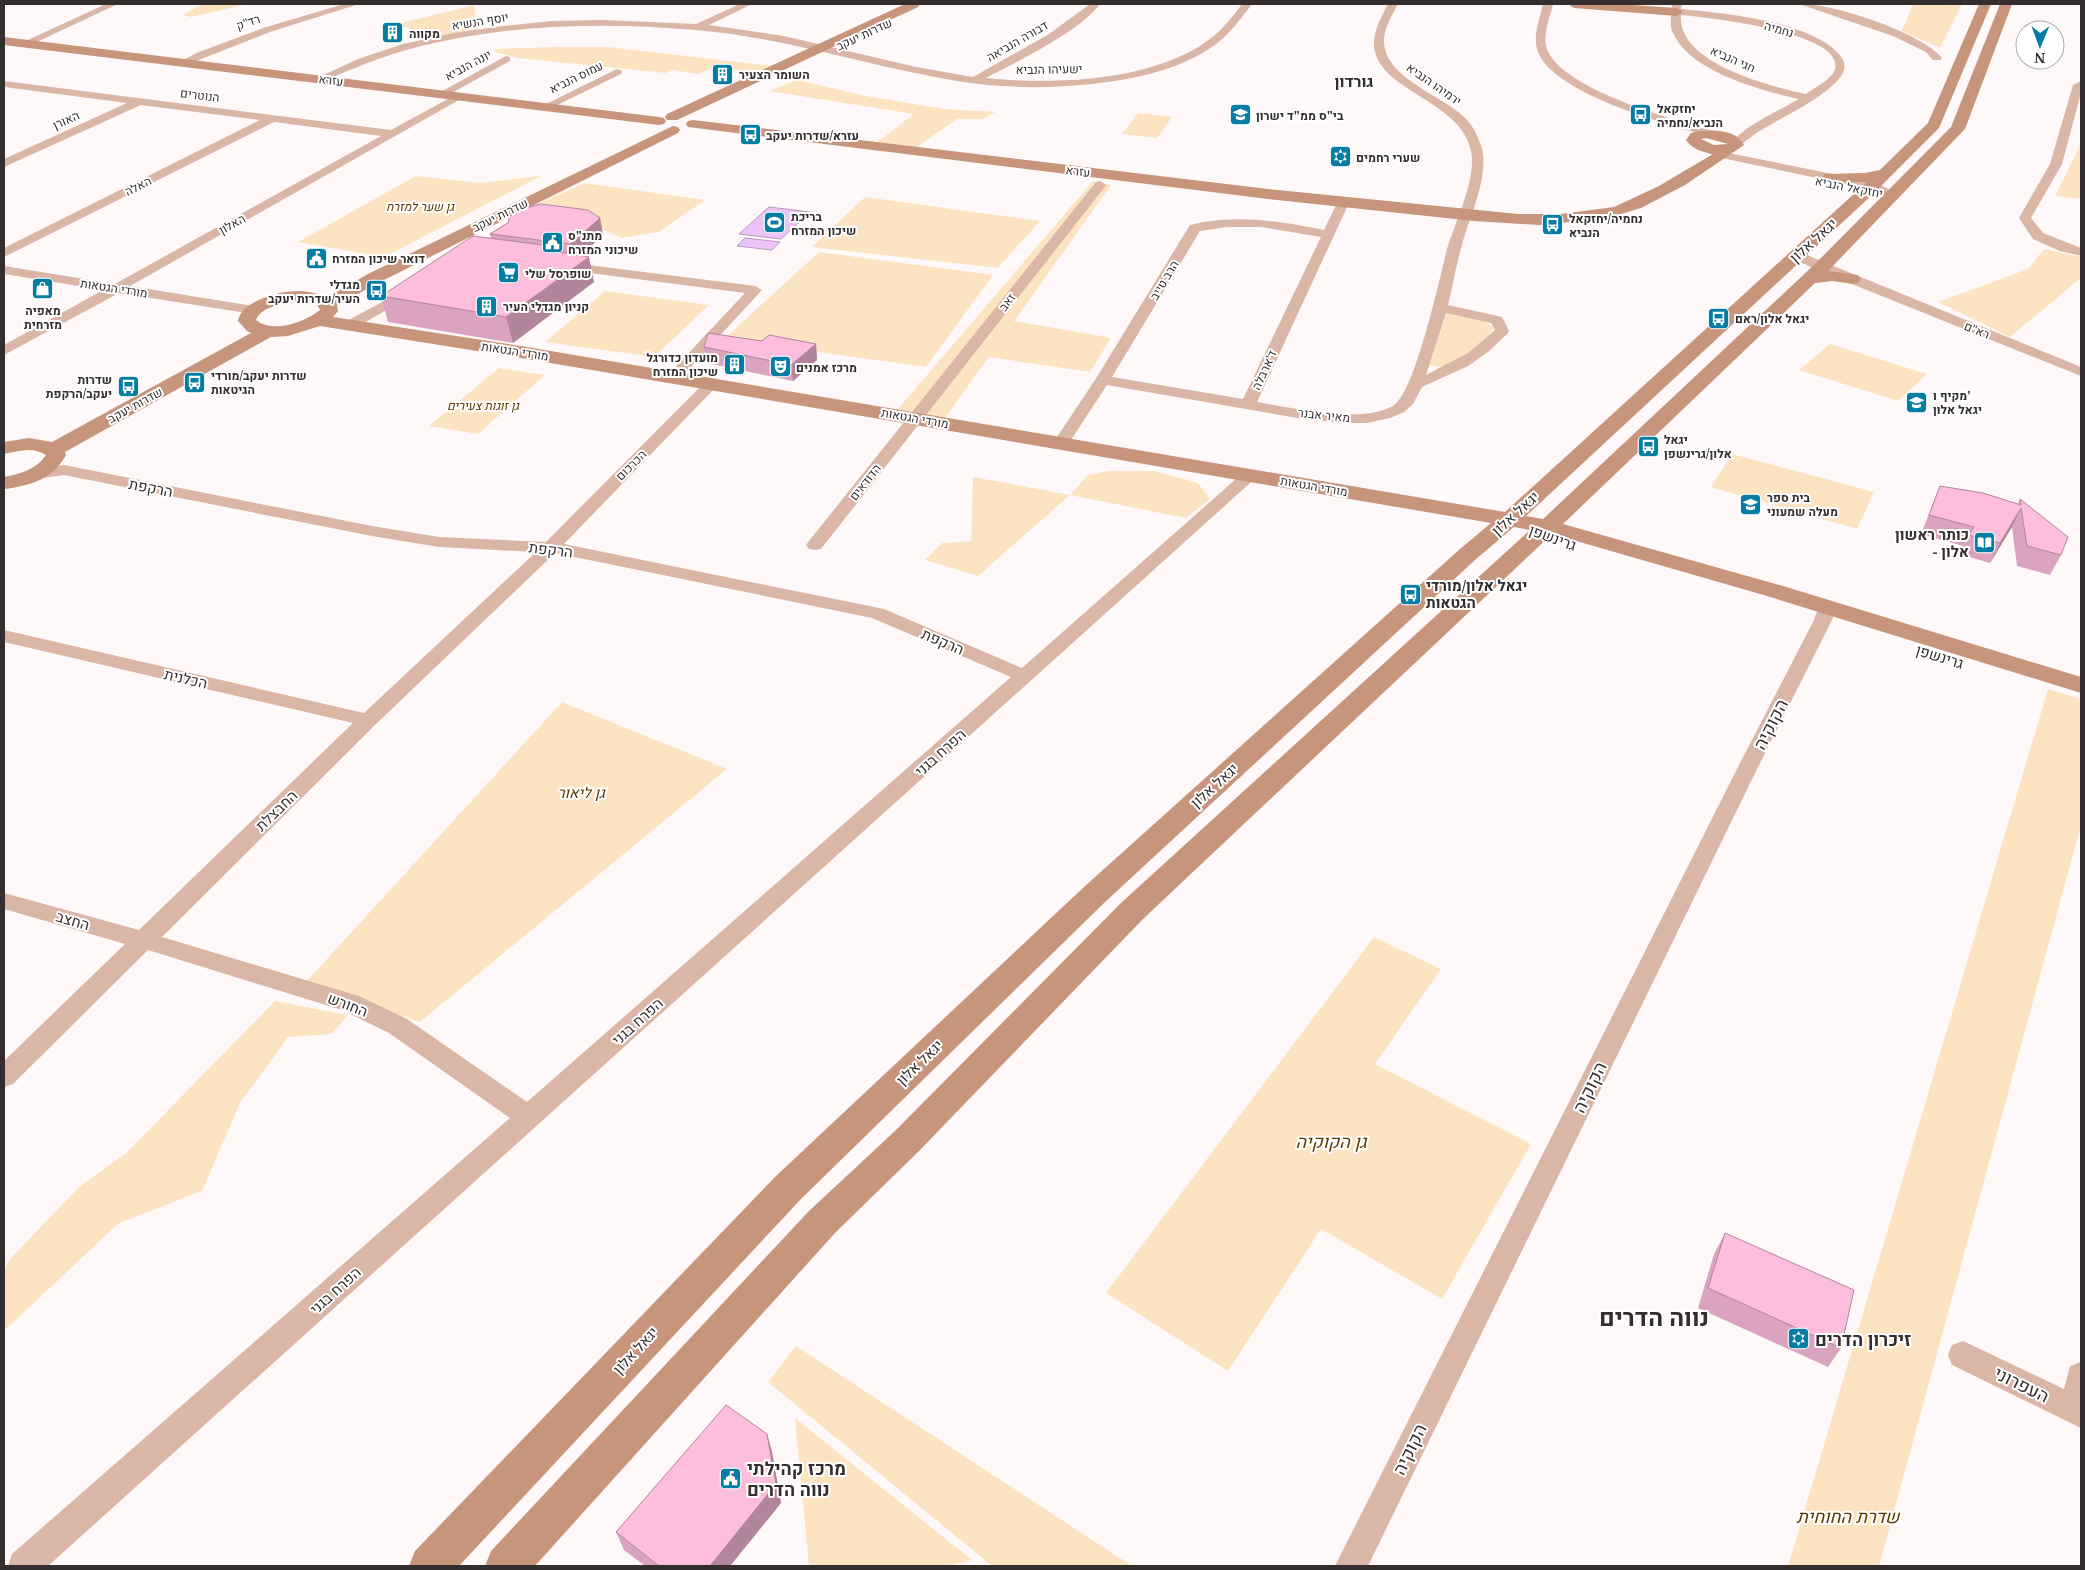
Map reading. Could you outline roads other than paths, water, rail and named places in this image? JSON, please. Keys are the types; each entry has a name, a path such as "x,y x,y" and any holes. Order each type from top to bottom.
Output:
{"street":[{"path":"24,44 114,4"},
{"name":"רד\"ק","path":"182,62 258,31 354,4"},
{"path":"698,27 747,4"},
{"name":"שדרות יעקב","path":"693,122 781,73 914,4"},
{"name":"שדרות יעקב","path":"320,307 544,184 665,123 928,4"},
{"name":"דבורה הנביאה","path":"975,80 1054,35 1095,4"},
{"name":"ישעיהו הנביא","path":"826,49 907,69 975,80 1061,83 1109,79 1141,74 1169,65 1207,46 1222,34 1247,4"},
{"name":"ירמיהו הנביא","path":"1393,4 1388,13 1379,44 1382,56 1392,70 1410,86 1442,105 1466,126 1478,153 1470,200 1464,215"},
{"path":"1548,4 1541,45 1549,61 1566,76 1592,92 1658,119 1731,139 1728,149 1697,143 1658,119"},
{"name":"נחמיה","path":"1464,215 1548,219 1606,214 1640,202 1808,98 1835,77 1838,72 1839,60 1827,48 1803,36 1758,23 1677,8 1574,4"},
{"path":"1804,4 1900,36 1934,53 1937,58"},
{"name":"יגאל אלון","path":"506,1566 822,1222 907,1141 1132,911 1543,530 1813,265 1934,124 1984,4"},
{"name":"יגאל אלון","path":"1879,187 1958,129 2006,4"},
{"name":"חגי הנביא","path":"1677,8 1677,32 1697,56 1719,69 1754,82 1808,98"},
{"name":"יוסף הנשיא","path":"320,79 340,69 391,51 487,31 539,26 604,23 698,27 770,36 826,49"},
{"name":"עזרא","path":"4,41 547,106 665,123 683,117 693,122 1343,203 1464,215"},
{"name":"יונה הנביא","path":"442,94 506,59"},
{"name":"עמוס הנביא","path":"547,106 617,72"},
{"name":"הנוטרים","path":"4,84 393,134"},
{"path":"2081,84 2078,85 2056,164 2025,218 2038,236 2064,248 2081,252"},
{"name":"האלון","path":"4,351 461,96"},
{"name":"האורן","path":"4,163 140,101"},
{"name":"האלה","path":"4,253 273,118"},
{"name":"שדרות יעקב","path":"48,460 257,322 262,305 281,299 320,307 450,240 665,123"},
{"path":"1697,143 1696,136 1713,134"},
{"name":"יחזקאל הנביא","path":"1728,149 1742,160 1758,166 1879,187"},
{"name":"יחזקאל הנביא","path":"1742,160 1830,178"},
{"path":"1830,178 1865,178 1879,187"},
{"name":"זאב","path":"916,418 1100,185"},
{"name":"ד'ארבלה","path":"1103,380 1248,404 1343,203"},
{"name":"מאיר אבנר","path":"1248,404 1333,418 1372,417 1398,410 1411,396 1416,384 1440,307 1451,258 1464,215"},
{"name":"הרב טייב","path":"1060,443 1103,380 1195,228 1222,223 1247,223 1327,234"},
{"path":"450,240 467,250"},
{"path":"551,264 755,290 674,378"},
{"path":"1813,265 1834,276 1852,279"},
{"name":"יגאל אלון","path":"430,1566 788,1188 1094,894 1468,554 1813,265"},
{"name":"רא\"ם","path":"1813,265 1872,287"},
{"name":"מורדי הגטאות","path":"4,270 116,288 257,322"},
{"name":"רא\"ם","path":"1852,279 2081,372"},
{"path":"350,325 416,288"},
{"path":"257,322 295,329 320,307"},
{"name":"מורדי הגטאות","path":"320,307 350,325 916,418 1510,519"},
{"path":"1416,384 1453,369 1482,350 1502,331 1497,320 1440,307"},
{"name":"הכרכום","path":"551,546 712,384"},
{"name":"הדודאים","path":"815,545 916,418"},
{"path":"4,448 48,460"},
{"path":"4,483 48,460"},
{"name":"הרקפת","path":"48,460 372,531 439,542 551,546 877,613 1025,676"},
{"name":"הפרח בגני","path":"24,1566 1251,475"},
{"path":"1427,505 1462,525 1468,543 1468,554"},
{"name":"גרינשפן","path":"1510,519 1825,614 2081,686"},
{"name":"החבצלת","path":"4,1076 368,720 551,546"},
{"name":"גרינשפן","path":"1825,614 2081,699"},
{"name":"הקוקיה","path":"1351,1566 1825,614"},
{"name":"הכלנית","path":"4,636 368,720"},
{"name":"החצב","path":"4,900 143,940"},
{"name":"החורש","path":"143,940 350,1003 398,1026 529,1117"},
{"name":"העפרוני","path":"1963,1355 2078,1411"},
{"path":"2078,1411 2081,1376"}],"place":[{"name":"מקווה","path":"393,33"},
{"name":"השומר הצעיר","path":"723,74"},
{"name":"בי\"ס ממ\"ד ישרון","path":"1240,115"},
{"name":"יחזקאל הנביא/נחמיה","path":"1641,115"},
{"name":"עזרא/שדרות יעקב","path":"750,135"},
{"name":"שערי רחמים","path":"1340,157"},
{"name":"בריכת שיכון המזרח","path":"775,223"},
{"name":"נחמיה/יחזקאל הנביא","path":"1553,225"},
{"name":"מתנ\"ס שיכוני המזרח","path":"552,242"},
{"name":"דואר שיכון המזרח","path":"316,258"},
{"name":"שופרסל שלי","path":"509,273"},
{"name":"מאפיה מזרחית","path":"43,289"},
{"name":"מגדלי העיר/שדרות יעקב","path":"376,291"},
{"name":"קניון מגדלי העיר","path":"487,306"},
{"name":"יגאל אלון/ראם","path":"1719,318"},
{"name":"מועדון כדורגל שיכון המזרח","path":"734,364"},
{"name":"מרכז אמנים","path":"780,367"},
{"name":"שדרות יעקב/מורדי הגיטאות","path":"195,382"},
{"name":"שדרות יעקב/הרקפת","path":"128,386"},
{"name":"מקיף ו' יגאל אלון","path":"1917,402"},
{"name":"יגאל אלון/גרינשפן","path":"1648,446"},
{"name":"בית ספר מעלה שמעוני","path":"1751,504"},
{"name":"כותר ראשון - אלון","path":"1985,543"},
{"name":"יגאל אלון/מורדי הגטאות","path":"1410,594"},
{"name":"זיכרון הדרים","path":"1799,1339"},
{"name":"מרכז קהילתי נווה הדרים","path":"731,1478"}],"district":[{"name":"גורדון","path":"1354,81"},
{"name":"נווה הדרים","path":"1654,1316"}],"park label":[{"name":"גן שער למזרח","path":"420,206"},
{"name":"גן זוגות צעירים","path":"483,405"},
{"name":"גן ליאור","path":"581,792"},
{"name":"גן הקוקיה","path":"1331,1141"},
{"name":"שדרת החוחית","path":"1848,1516"}]}
